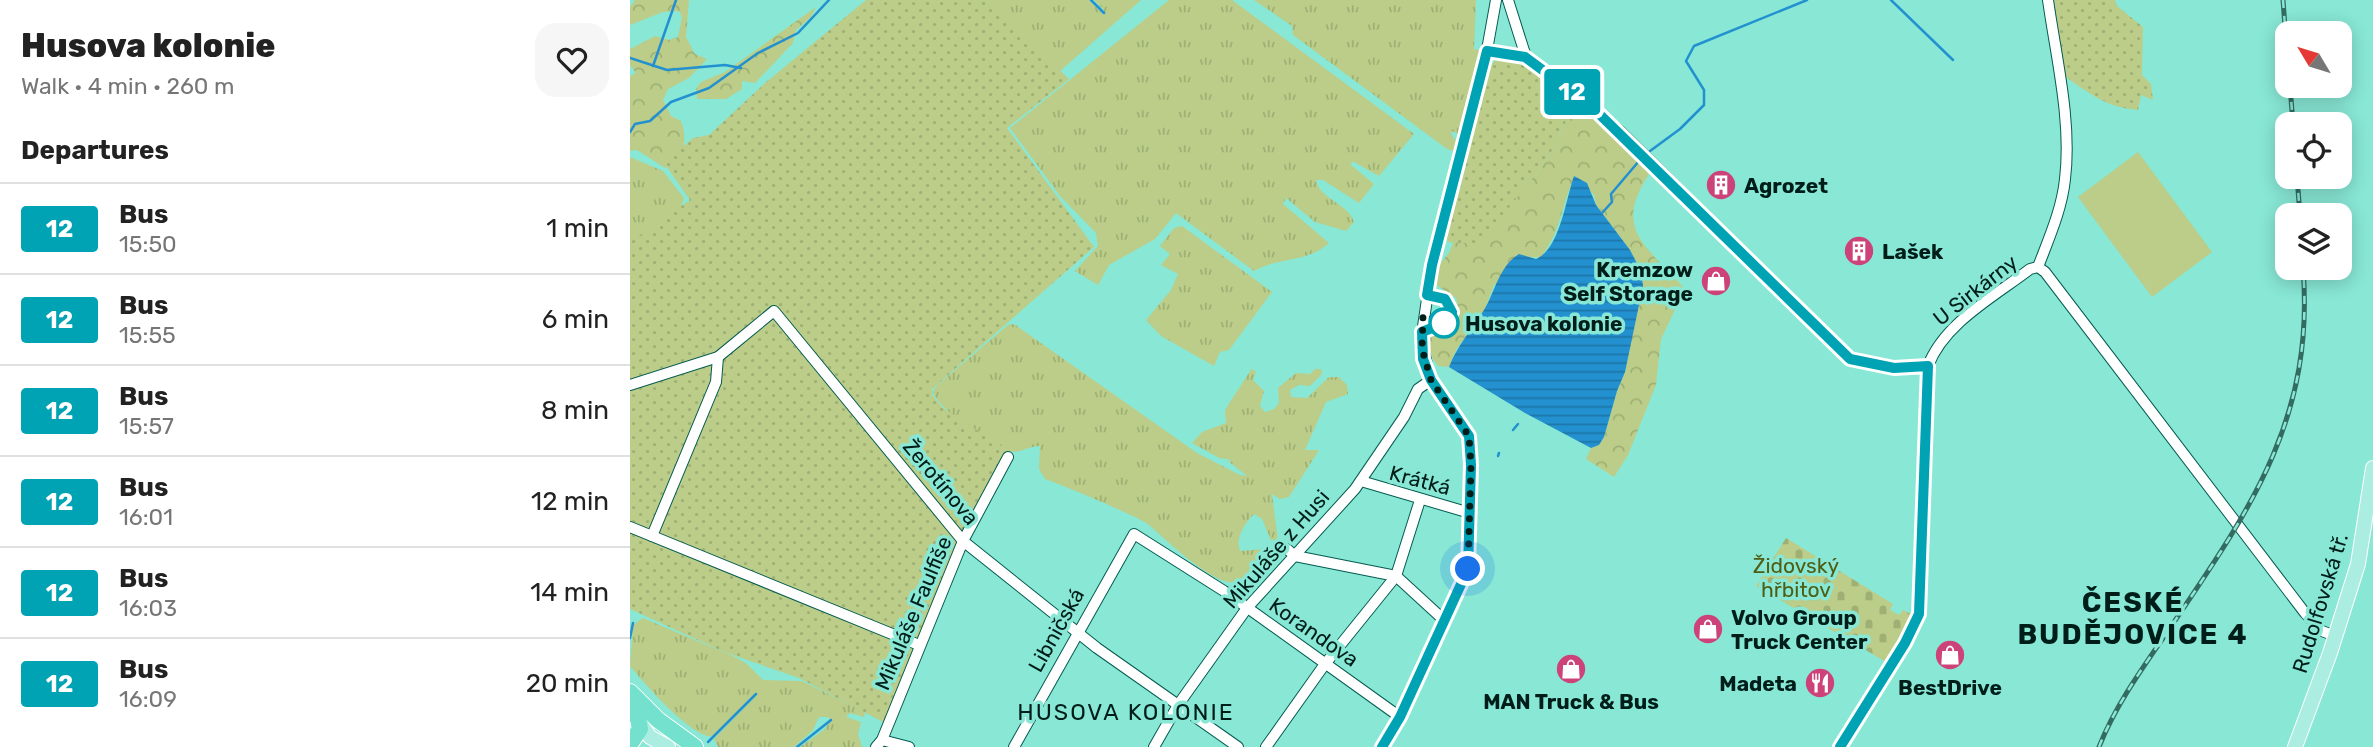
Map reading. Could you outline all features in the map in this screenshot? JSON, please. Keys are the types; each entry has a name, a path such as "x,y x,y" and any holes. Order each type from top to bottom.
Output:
{"highway":[{"path":"630,692 658,720 695,747"},
{"path":"631,744 639,734 635,717"}],"main road":[{"name":"Rudolfovská tř.","path":"2295,747 2358,564 2373,468"},
{"path":"635,717 647,733 665,746"},
{"path":"631,744 665,746"}],"street":[{"path":"1382,747 1400,717 1468,569 1469,436 1431,380 1421,340 1432,265 1487,51 1496,0"},
{"path":"1508,0 1525,57"},
{"name":"U Sirkárny","path":"2038,267 2056,220 2065,179 2066,132 2048,0"},
{"path":"1487,51 1525,57 1621,132 1850,359 1894,368 1928,366 1919,614 1909,636 1840,747"},
{"name":"U Sirkárny","path":"1928,366 1934,349 1946,334 2030,269 2038,267"},
{"name":"U Sirkárny","path":"2038,267 2053,282 2311,621 2322,631 2335,636"},
{"name":"Žerotínova","path":"630,385 718,357 774,311 963,541 1077,631 1238,747"},
{"path":"652,536 716,382 718,357"},
{"name":"Mikuláše z Husi","path":"1154,747 1178,705 1247,608 1291,553 1361,481 1404,417 1418,389 1431,380"},
{"name":"Mikuláše Faulfiše","path":"879,743 963,541 1008,457"},
{"name":"Krátká","path":"1361,481 1470,513"},
{"path":"1266,747 1325,664 1396,576 1420,500"},
{"path":"630,527 919,645"},
{"name":"Korandova","path":"1134,534 1247,608 1400,717"},
{"name":"Libničská","path":"1014,747 1134,534"},
{"path":"1291,553 1396,576 1445,621"},
{"path":"879,743 909,747"}],"green space":[{"path":"635,0 689,0 686,37 695,54 707,59 689,78 668,89 663,100 671,116 681,121 684,135 681,153 665,168 637,150 630,151 630,76 636,73 630,65 630,49 655,36 669,40 678,37 682,17 679,11 663,12 630,25 630,7"},
{"path":"866,0 987,0 1069,79 1007,128 1094,247 932,389 932,395 943,408 1009,451 883,722 799,678 724,652 630,609 630,242 690,200 664,163 693,138 709,135 765,83"},
{"path":"987,0 1089,0 1104,15 1104,10 1094,0 1141,0 1059,72"},
{"path":"1169,0 1232,0 1414,134 1379,176 1352,161 1351,165 1374,184 1359,203 1323,180 1316,180 1322,192 1351,216 1354,222 1346,231 1315,222 1286,198 1283,204 1329,243 1320,250 1254,271 1176,213 1155,239 1109,265 1098,285 1075,271 1098,246 1096,233 1060,196 1010,128"},
{"path":"1254,0 1476,0 1474,49 1480,50 1460,135 1452,131 1451,134 1459,145 1457,152 1447,149 1293,35 1292,26"},
{"path":"2054,0 2115,0 2117,6 2143,27 2142,75 2151,84 2153,100 2141,95 2138,110 2115,106 2062,75"},
{"path":"816,7 811,17 796,30 793,43 755,83 742,81 742,89 726,99 697,99 696,89 701,82 725,72"},
{"path":"1496,60 1526,65 1575,103 1547,160 1480,244 1448,242 1445,237 1486,70"},
{"path":"1580,102 1652,170 1634,207 1634,222 1646,248 1685,289 1661,339 1656,385 1628,455 1614,477 1586,459 1591,448 1599,445 1604,437 1625,372 1641,271 1630,250 1596,205 1594,195 1575,176 1548,247 1541,257 1529,257 1494,285 1485,309 1456,350 1449,367 1438,366 1426,349 1430,337 1449,327 1459,313 1456,298 1435,284 1436,271 1453,242 1480,243 1547,160 1575,103"},
{"path":"2138,152 2212,252 2152,297 2078,197"},
{"path":"630,157 663,171 684,198 681,207 630,250"},
{"path":"1182,226 1272,292 1229,350 1220,352 1214,366 1161,336 1146,320 1171,290 1178,274 1161,265 1170,254 1160,246 1174,228"},
{"path":"1014,324 1197,453 1240,475 1247,476 1228,461 1232,460 1219,458 1192,443 1202,432 1226,423 1225,412 1251,369 1256,372 1253,380 1264,391 1260,406 1265,412 1274,409 1279,403 1278,388 1296,373 1310,374 1315,369 1321,369 1322,374 1310,386 1299,385 1290,390 1291,397 1307,398 1329,377 1339,377 1347,385 1348,394 1326,402 1305,450 1319,450 1289,497 1280,499 1272,494 1278,541 1271,540 1262,519 1254,514 1242,531 1240,551 1265,549 1274,561 1259,577 1230,582 1208,573 1143,521 1045,479 1039,469 1040,446 1016,451 1000,448 954,416 936,399 933,392 936,386 1008,325"},
{"name":"Židovský hřbitov","path":"1786,538 1893,604 1890,610 1899,615 1903,610 1911,614 1886,662 1756,586"},
{"path":"643,618 733,656 747,664 763,680 802,681 865,712 864,717 850,713 846,717 861,722 858,734 862,747 800,747 825,729 831,720 828,717 819,717 813,730 794,747 718,747 714,739 754,698 751,697 714,736 694,729 669,709 630,666 633,625"}],"water":[{"path":"1574,176 1587,183 1596,205 1630,250 1641,271 1643,286 1625,372 1604,437 1599,445 1591,448 1525,413 1449,367 1512,259 1519,254 1536,259 1551,245 1561,222"}],"waterway":[{"path":"653,66 676,0"},
{"path":"630,132 635,124 650,121 671,102 709,88 758,53 798,33 829,0"},
{"path":"1091,0 1104,13"},
{"path":"1650,151 1680,129 1704,105 1704,90 1686,61 1694,46 1807,0"},
{"path":"1891,0 1953,60"},
{"path":"630,58 667,70 725,65 741,68"},
{"path":"1602,213 1612,202 1611,194 1639,161"},
{"path":"1513,430 1518,424"},
{"path":"630,638 633,623"},
{"path":"708,742 756,694"},
{"path":"797,747 831,720"}],"railway":[{"path":"2283,0 2285,21"},
{"path":"2291,98 2292,112"},
{"path":"2298,189 2299,203"},
{"path":"2099,747 2131,686 2226,543 2271,460 2287,417 2299,371 2304,322 2303,280"}],"bus line":[{"name":"12","path":"1382,747 1400,717 1468,569 1471,465 1469,436 1442,401 1431,380 1423,359 1421,340 1422,332 1444,323 1452,312 1445,299 1427,295 1432,265 1487,51 1525,57 1591,106 1621,132 1850,359 1894,368 1928,366 1923,590 1919,614 1914,628 1840,747"}],"place":[{"name":"Agrozet","path":"1721,185"},
{"name":"Lašek","path":"1859,251"},
{"name":"Kremzow Self Storage","path":"1716,281"},
{"name":"Husova kolonie","path":"1444,323"},
{"name":"Volvo Group Truck Center","path":"1708,629"},
{"name":"BestDrive","path":"1950,655"},
{"name":"MAN Truck & Bus","path":"1571,669"},
{"name":"Madeta","path":"1820,683"}],"district":[{"name":"ČESKÉ BUDĚJOVICE 4","path":"2133,618"},
{"name":"HUSOVA KOLONIE","path":"1126,712"}],"route":[{"path":"1444,323 1423,315 1421,340 1423,359 1431,380 1442,401 1469,436 1471,465 1468,569"}]}
